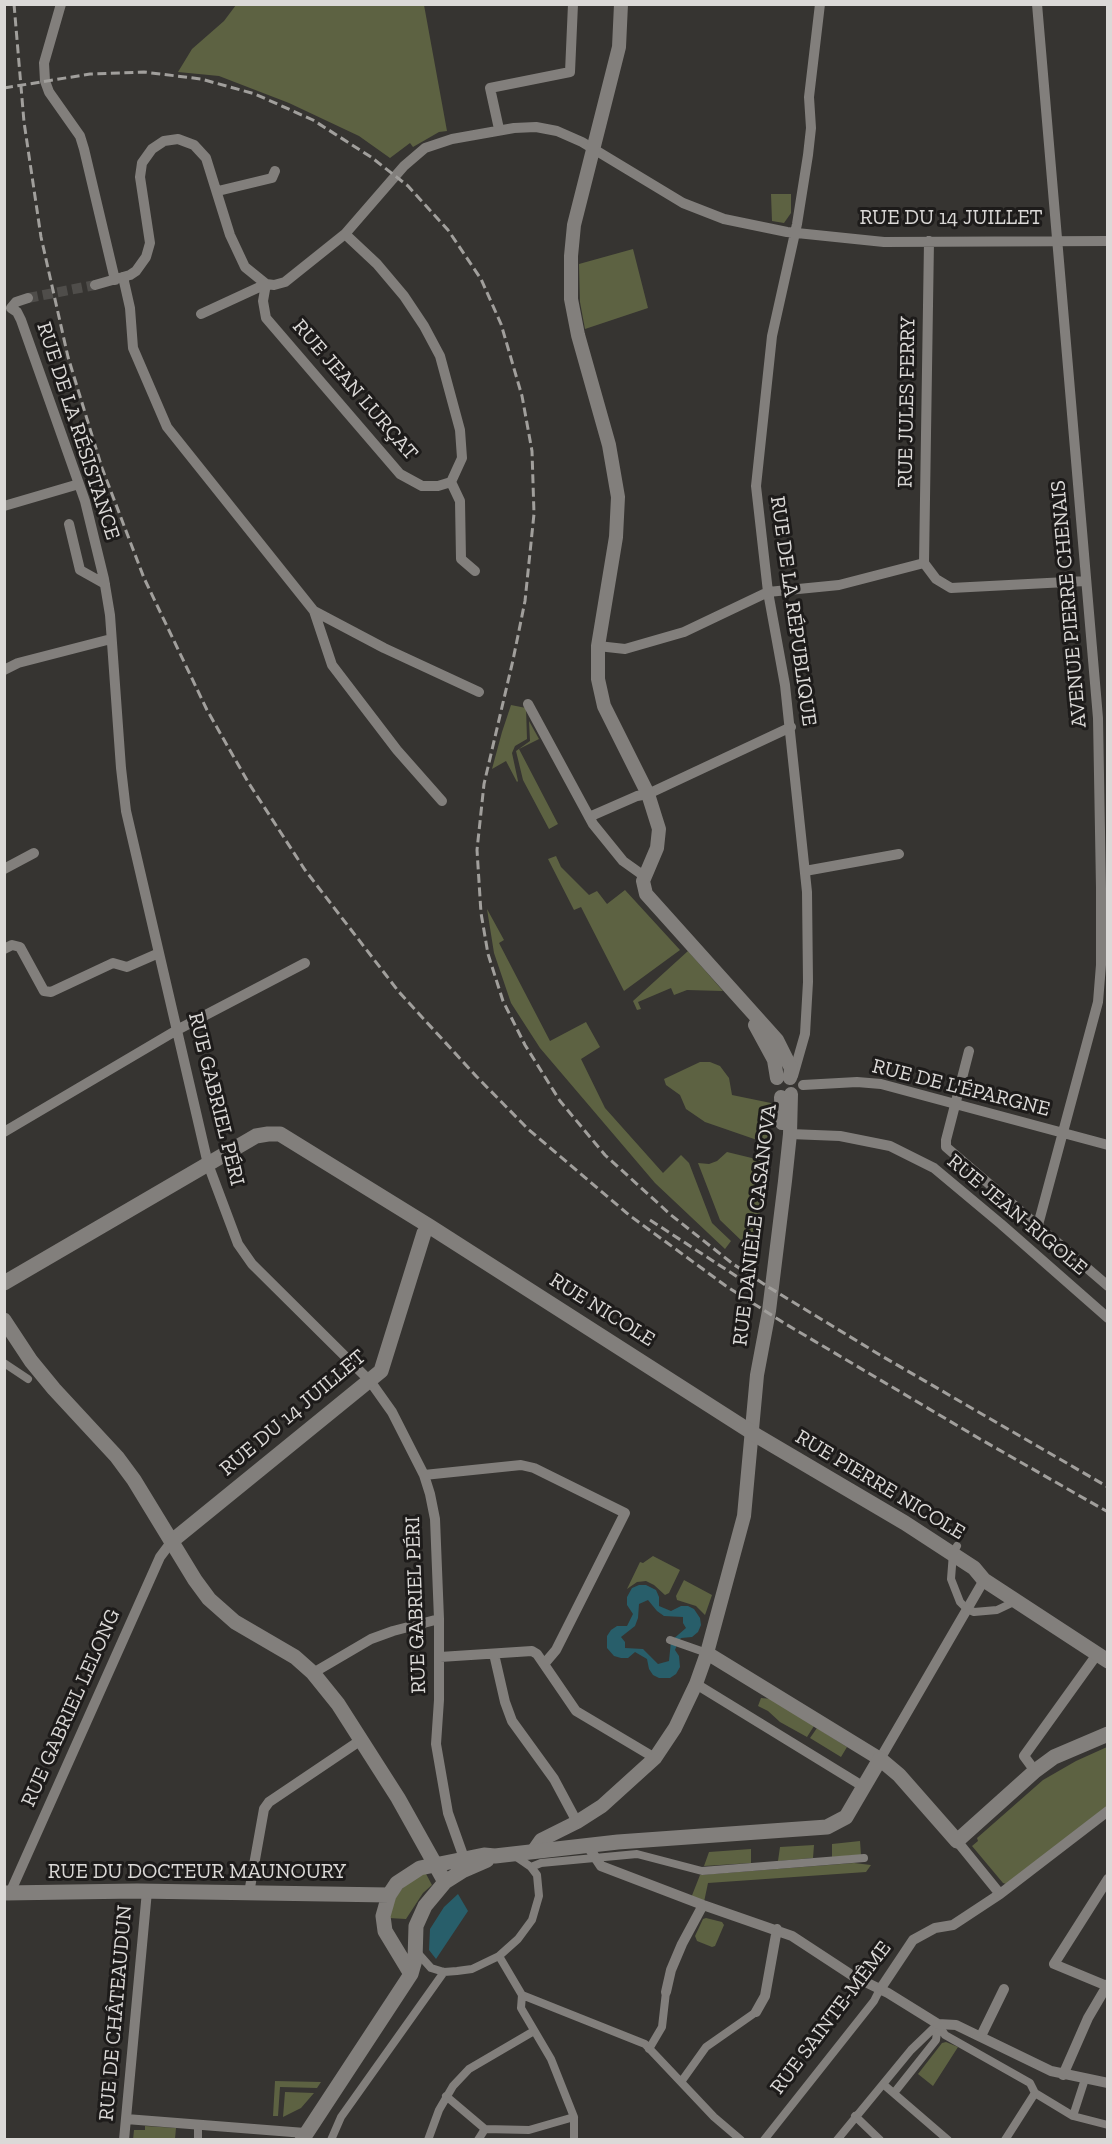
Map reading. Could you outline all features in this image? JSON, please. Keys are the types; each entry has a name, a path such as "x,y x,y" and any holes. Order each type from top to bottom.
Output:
{"main road":[{"name":"RUE NICOLE","path":"4,1283 256,1136 280,1134 751,1431"},
{"name":"RUE DU 14 JUILLET","path":"172,1541 370,1381 384,1365 424,1233 429,1226"},
{"path":"4,1320 31,1361 54,1389 117,1457 209,1599 235,1622 295,1657 338,1704 398,1798 445,1882"},
{"name":"RUE PIERRE NICOLE","path":"751,1431 955,1549 984,1580 1100,1660"},
{"path":"411,1974 385,1931 383,1916 389,1894 397,1883 420,1868 435,1863 484,1855 495,1856 534,1850 590,1851 827,1827 846,1817 880,1759 899,1775 957,1841 1035,1771 1054,1757 1107,1734"},
{"path":"304,2136 411,1974 416,1926 425,1906 445,1882 464,1870 495,1856"},
{"name":"RUE DU DOCTEUR MAUNOURY","path":"7,1893 147,1891 389,1894"},
{"path":"385,1931 415,1934"}],"street":[{"path":"61,4 44,63 44,75 49,92 80,136 119,279 130,308 134,348 167,427 314,611 332,665 397,750 441,801"},
{"path":"499,129 490,88 570,72 573,4"},
{"path":"621,4 619,47 574,225 571,256 571,299 576,326 609,445 618,497 616,537 598,646 598,679 604,706 648,794 659,829 657,848 644,876 643,886 646,894 777,1041 791,1068 790,1085"},
{"name":"RUE DE LA RÉPUBLIQUE","path":"790,1085 805,1034 808,982 805,872 784,672 768,592 758,511 757,461 772,336 795,233 811,128 809,97 820,4"},
{"name":"AVENUE PIERRE CHENAIS","path":"1037,4 1086,581 1103,718 1100,771 1103,1004 1038,1225"},
{"name":"RUE DU 14 JUILLET","path":"201,314 266,284 274,285 285,282 345,234 404,166 425,148 452,139 499,129 536,128 557,131 593,149 683,203 735,222 795,233 884,242 1107,241"},
{"path":"95,285 119,279 136,271 146,257 150,243 140,177 142,163 152,149 164,141 178,139 194,145 206,158 230,235 245,267 266,284"},
{"path":"218,191 272,178 275,171"},
{"path":"345,234 377,264 404,296 440,356 460,430 462,458 451,482 460,501 461,559 475,571"},
{"name":"RUE JULES FERRY","path":"924,563 929,241"},
{"name":"RUE JEAN LURÇAT","path":"266,284 263,301 266,318 400,474 422,486 438,486 451,482"},
{"path":"8,308 28,298"},
{"name":"RUE DE LA RÉSISTANCE","path":"8,308 17,312 21,320 85,501 105,584 115,676"},
{"path":"4,506 79,484"},
{"path":"69,524 81,570 105,584"},
{"path":"598,646 625,649 684,632 768,592 839,585 924,563 936,579 951,588 1086,581"},
{"path":"314,611 394,653 479,692"},
{"path":"4,670 18,663 111,639"},
{"name":"RUE GABRIEL PÉRI","path":"115,676 126,811 208,1164 238,1244 252,1264 370,1381 392,1412 424,1475 435,1520 440,1657 436,1744 448,1813 464,1858"},
{"path":"528,704 589,817 623,861 644,876"},
{"path":"589,817 637,796 648,794 790,728"},
{"path":"4,869 34,853"},
{"path":"805,872 899,854"},
{"path":"4,949 12,945 20,947 44,992 51,992 113,963 127,967 159,953"},
{"path":"4,1132 177,1030 305,963"},
{"path":"969,1051 946,1147 1107,1284"},
{"name":"RUE DE L'ÉPARGNE","path":"790,1085 856,1082 881,1084 1107,1145"},
{"name":"RUE DANIÈLE CASANOVA","path":"534,1850 541,1840 577,1822 613,1797 655,1758 675,1728 696,1684 707,1653 744,1516 751,1431 773,1286 790,1134 790,1085"},
{"name":"RUE DANIÈLE CASANOVA","path":"760,1361 762,1310 780,1158 783,1108 790,1085"},
{"name":"RUE JEAN-RIGOLE","path":"790,1134 840,1136 890,1146 934,1168 1107,1318"},
{"path":"4,1363 28,1379"},
{"path":"424,1475 521,1465 534,1468 625,1513 556,1650 545,1663"},
{"name":"RUE GABRIEL LELONG","path":"7,1893 159,1557 172,1541"},
{"path":"955,1549 951,1579 960,1602 967,1609 980,1612 997,1610 1016,1601"},
{"path":"674,1642 707,1653 880,1759 984,1580"},
{"path":"312,1673 371,1640 393,1631 439,1619"},
{"path":"440,1657 532,1651 545,1663 576,1711 655,1758"},
{"path":"494,1654 505,1702 512,1721 554,1779 577,1822"},
{"path":"1035,1771 1024,1756 1100,1660"},
{"path":"696,1684 864,1787"},
{"path":"249,1893 264,1809 269,1802 361,1740"},
{"name":"RUE SAINTE-MÊME","path":"764,2139 874,2001 913,1940 935,1928 953,1925 1000,1894 1107,1811"},
{"path":"957,1841 1000,1894"},
{"path":"590,1851 601,1866 607,1869 792,1936 853,1976 879,1991 888,1993 938,2024 945,2035 1030,2083 1035,2093 1073,2116 1107,2125"},
{"path":"531,1868 537,1864 590,1851 637,1854 702,1870 864,1858"},
{"path":"415,1950 431,1968 444,1972 472,1969 499,1956 518,1939 532,1920 539,1896 537,1875 511,1854"},
{"path":"1063,2075 1088,2018 1107,1985 1054,1964 1107,1879"},
{"name":"RUE DE CHÂTEAUDUN","path":"124,2139 147,1891"},
{"path":"649,2049 662,2027 671,1970 703,1905"},
{"path":"681,2082 706,2047 756,2012 765,1996 777,1929"},
{"path":"499,1956 522,1995 521,2008 551,2059 574,2117 574,2139"},
{"path":"331,2139 341,2117 444,1972"},
{"path":"981,2036 1004,1989"},
{"path":"522,1995 645,2044 714,2117 741,2139"},
{"path":"894,2093 936,2040 938,2024"},
{"path":"837,2139 911,2050 938,2024 956,2025 1040,2067 1063,2075 1107,2083"},
{"path":"428,2139 438,2110 453,2086 470,2069 534,2031"},
{"path":"1073,2116 1085,2079"},
{"path":"883,2084 948,2139"},
{"path":"1005,2139 1035,2093"},
{"path":"446,2096 485,2129 529,2130 574,2117"},
{"path":"855,2116 880,2139"},
{"path":"126,2119 198,2124 304,2136"},
{"path":"198,2124 198,2139"},
{"path":"478,2139 485,2129"}],"green space":[{"path":"236,5 424,5 447,131 439,132 413,147 410,143 390,158 359,136 289,103 219,76 178,72 192,49 224,21"},
{"path":"771,194 791,194 791,213 784,223 772,221"},
{"path":"633,249 648,308 585,329 580,302 579,264"},
{"path":"511,705 526,708 527,739 515,746 512,753 517,782 506,761 492,769"},
{"path":"529,721 539,739 519,749 558,824 549,829 523,780 516,751 530,741"},
{"path":"556,856 561,867 589,895 597,891 607,904 625,890 680,950 624,991 581,907 574,910 548,859"},
{"path":"487,909 504,940 499,943 550,1041 586,1022 600,1047 581,1059 605,1108 663,1173 681,1155 689,1163 712,1223 731,1241 725,1249 655,1183 540,1048 511,1003 494,953"},
{"path":"688,951 723,991 687,990 674,995 671,988 638,1002 641,1009 637,1010 633,1001"},
{"path":"700,1062 710,1062 720,1066 729,1078 732,1095 771,1103 768,1137 760,1141 705,1122 686,1109 680,1095 666,1085 664,1079"},
{"path":"727,1152 760,1160 764,1167 757,1241 745,1244 720,1220 698,1163 709,1164 717,1161"},
{"path":"653,1556 680,1570 669,1593 665,1595 646,1581 637,1582 627,1589 640,1562 643,1563"},
{"path":"684,1580 712,1595 705,1615 696,1606 677,1600 676,1596"},
{"path":"761,1698 772,1699 814,1726 807,1737 758,1706"},
{"path":"817,1728 847,1747 841,1757 810,1738"},
{"path":"1107,1747 1107,1809 1006,1884 1003,1883 972,1846 978,1841 977,1838 1043,1780"},
{"path":"860,1841 861,1855 832,1857 832,1844"},
{"path":"814,1845 813,1858 778,1861 780,1847"},
{"path":"751,1849 751,1863 704,1866 709,1852"},
{"path":"854,1863 871,1865 866,1872 708,1883 704,1902 691,1898 700,1875"},
{"path":"425,1872 432,1885 423,1893 406,1919 389,1918 392,1902 405,1885"},
{"path":"703,1919 722,1922 724,1925 715,1946 712,1947 697,1941 695,1936"},
{"path":"946,2042 958,2047 933,2086 918,2074 942,2043"},
{"path":"275,2081 321,2082 317,2088 280,2087 278,2116 273,2116"},
{"path":"285,2092 314,2093 301,2108 283,2117"},
{"path":"145,2126 176,2128 175,2139 133,2140 134,2130 145,2130"}],"water":[{"path":"646,1585 656,1590 659,1606 671,1611 681,1606 688,1606 694,1609 700,1618 701,1625 698,1632 692,1637 681,1638 678,1642 675,1650 679,1656 680,1667 670,1678 659,1678 653,1675 647,1659 635,1652 628,1658 621,1658 614,1656 607,1648 607,1636 611,1630 617,1626 627,1626 633,1614 627,1605 627,1597 632,1588","holes":["648,1600 664,1616 683,1617 686,1628 671,1641 669,1661 658,1664 643,1649 625,1648 625,1642 621,1637 635,1626 639,1604"]},
{"path":"458,1894 468,1911 436,1959 429,1950 430,1929 444,1907"}],"tunnel":[{"path":"28,298 95,285"}],"railway":[{"path":"14,4 24,122 41,237 68,357 102,468 144,578 207,710 248,782 305,870 399,992 476,1076 528,1129 629,1215 726,1286 784,1323 1108,1512"},
{"path":"4,88 90,74 144,72 201,79 255,94 313,120 371,157 408,186 448,230 481,279 501,324 522,396 532,451 534,514 525,601 484,784 477,850 481,913 488,954 503,1001 525,1045 560,1101 605,1155 671,1215 733,1264 880,1355 1108,1487"},
{"path":"650,1220 753,1287"}]}
